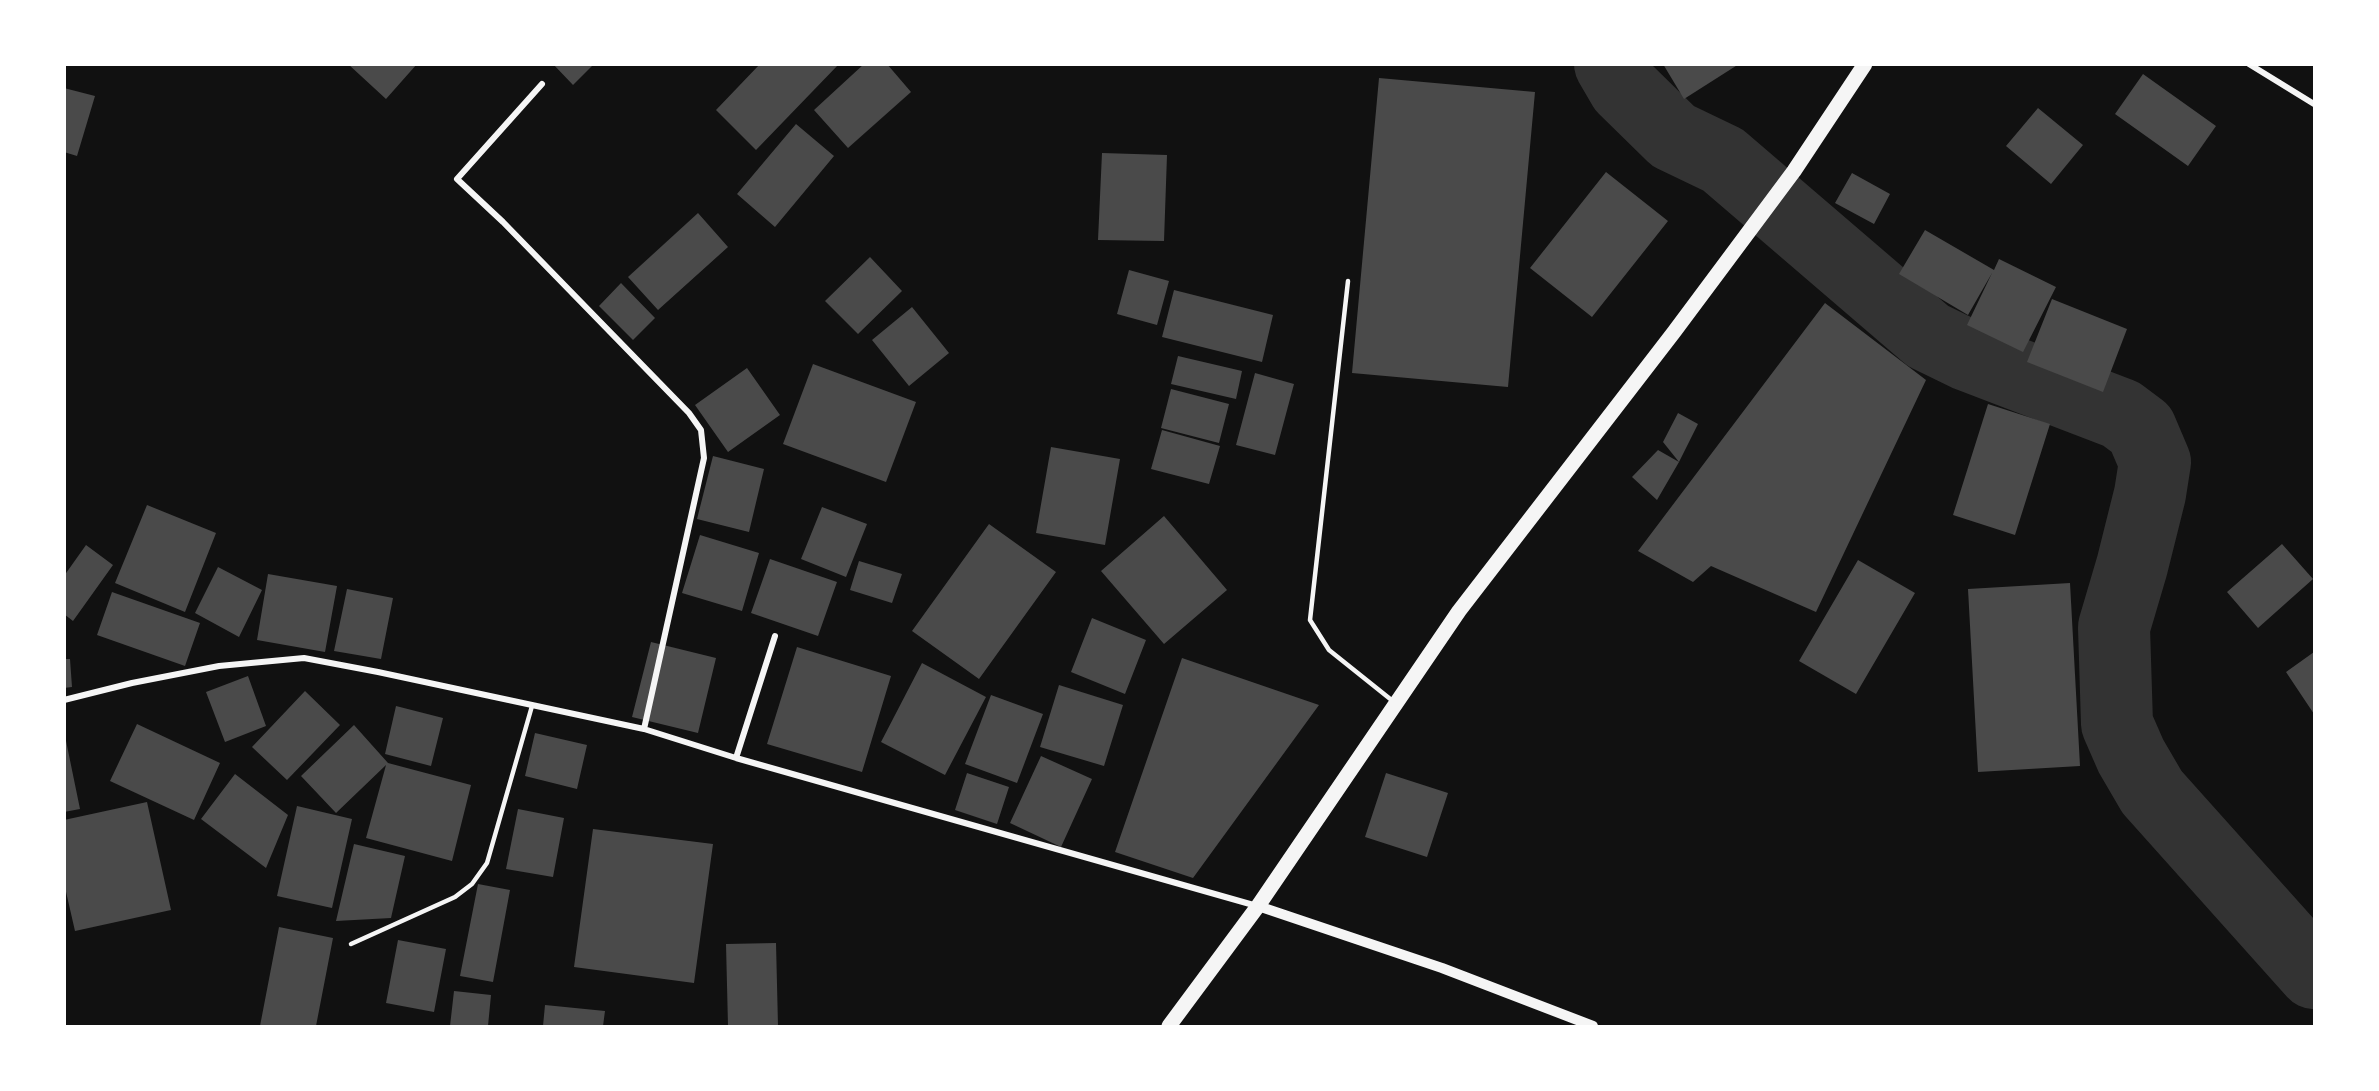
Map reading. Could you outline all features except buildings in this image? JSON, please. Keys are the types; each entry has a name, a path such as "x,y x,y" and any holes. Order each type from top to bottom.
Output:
{"main road":[{"path":"1169,1026 1258,906 1459,611 1667,341 1794,171 1865,64"}],"street":[{"path":"2250,64 2314,104"},
{"path":"542,84 458,179 528,247 689,413 701,430 704,458 644,729"},
{"path":"736,758 775,636"},
{"path":"64,700 132,683 219,666 304,658 378,672 644,729 736,758 1258,906 1442,968 1593,1026"}],"lane":[{"path":"1348,281 1310,620 1329,650 1396,704"},
{"path":"351,944 455,897 472,884 487,863 532,706"}],"waterway":[{"path":"1610,64 1624,88 1673,136 1723,160 1928,336 1967,355 2121,414 2141,429 2155,462 2150,494 2114,627 2117,724 2131,756 2152,792 2314,973"}]}
